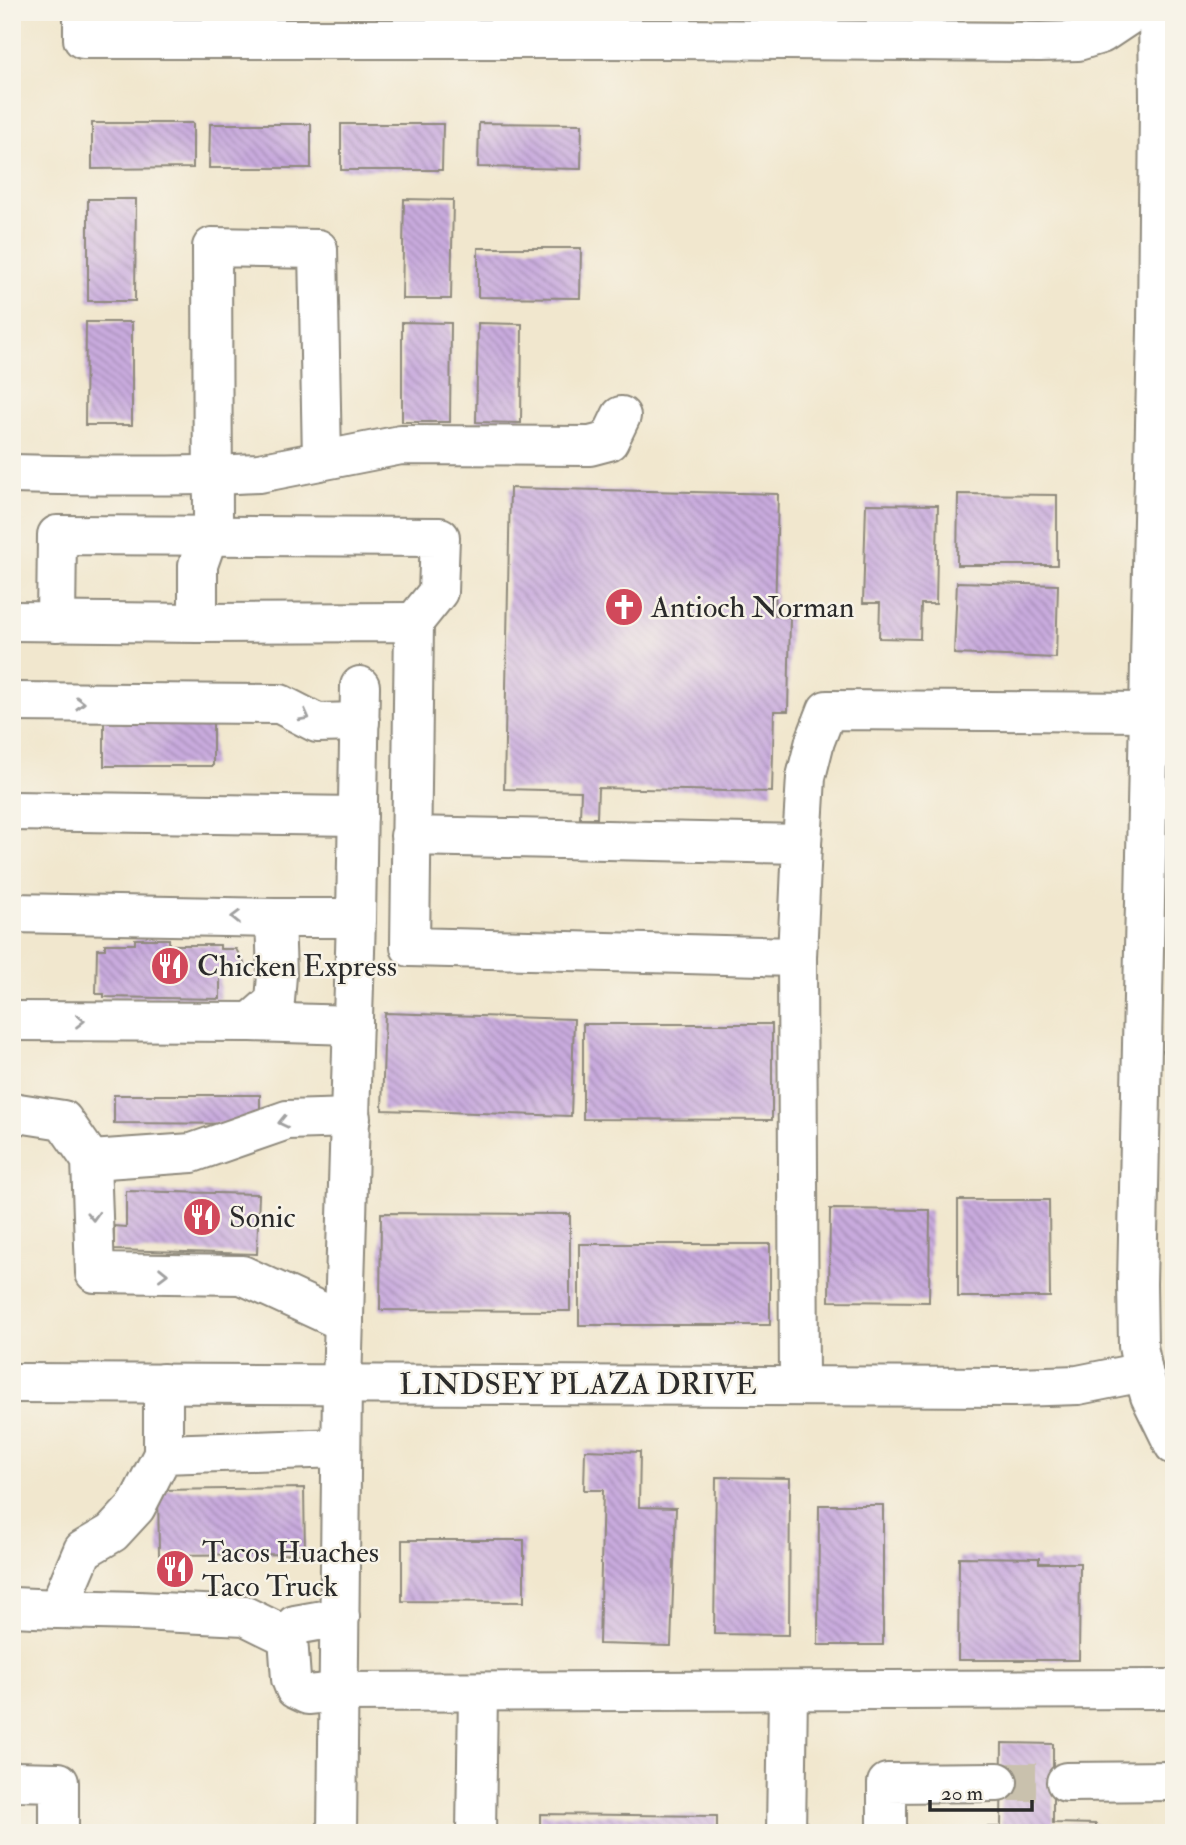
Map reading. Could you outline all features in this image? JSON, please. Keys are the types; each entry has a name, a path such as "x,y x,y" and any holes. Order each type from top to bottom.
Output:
{"street":[{"path":"83,12 83,40 684,39 1040,42 1078,41 1101,34 1134,12"},
{"path":"1158,12 1166,329 1159,943 1137,1284 1138,1346 1143,1372 1150,1396 1174,1445"},
{"path":"198,623 198,565 213,522 212,247 318,249 322,460"},
{"path":"12,474 259,473 401,446 590,446 609,441 621,416"},
{"path":"56,622 57,535 440,537 438,592 414,622 410,947 797,957"},
{"path":"12,621 414,622"},
{"path":"12,702 280,704 317,723 360,704 342,1384 337,1833"},
{"path":"799,1385 797,957 806,777 815,741 827,710 1162,713"},
{"path":"12,811 358,816"},
{"path":"410,836 802,844"},
{"path":"12,913 356,918"},
{"path":"251,1022 275,1001 275,918"},
{"path":"12,1021 353,1025"},
{"path":"12,1112 62,1120 91,1160 95,1273 242,1275 344,1322"},
{"path":"91,1160 192,1153 287,1120 351,1118"},
{"name":"LINDSEY PLAZA DRIVE","path":"12,1383 1017,1387 1078,1385 1143,1372"},
{"path":"58,1609 83,1550 112,1533 136,1507 163,1454 163,1383"},
{"path":"163,1454 341,1448"},
{"path":"12,1607 245,1616 288,1637"},
{"path":"340,1617 295,1625 288,1637 291,1679 295,1689 308,1695 338,1692 1174,1689"},
{"path":"786,1833 788,1691"},
{"path":"476,1833 478,1692"},
{"path":"12,1781 59,1782 59,1833"},
{"path":"1066,1782 1174,1781"},
{"path":"887,1833 887,1783 998,1782"}],"building":[{"path":"92,123 193,123 193,168 92,169"},
{"path":"479,123 582,124 581,169 478,167"},
{"path":"210,124 311,124 311,168 209,168"},
{"path":"341,124 443,124 442,170 341,170"},
{"path":"88,199 136,199 135,301 88,301"},
{"path":"404,199 453,200 451,299 402,299"},
{"path":"478,248 581,248 580,298 478,297"},
{"path":"86,322 132,322 132,425 85,425"},
{"path":"402,322 451,323 450,422 402,422"},
{"path":"478,323 522,324 521,423 476,422"},
{"path":"510,488 778,494 775,616 790,617 788,711 774,711 772,792 598,788 597,818 580,818 581,791 504,789"},
{"path":"958,494 1057,495 1057,565 957,565"},
{"path":"866,504 938,505 936,604 921,604 920,639 879,638 880,603 863,603"},
{"path":"957,582 1058,585 1056,658 954,654"},
{"path":"213,716 213,766 104,766 104,717"},
{"name":"Chicken Express","path":"135,939 169,939 169,945 220,945 220,949 236,949 244,963 244,970 220,970 220,999 104,997 104,994 96,994 97,949 105,949 105,944 135,944"},
{"path":"385,1013 574,1019 571,1116 382,1110"},
{"path":"583,1024 772,1024 772,1120 583,1119"},
{"path":"114,1095 260,1095 260,1124 114,1123"},
{"path":"126,1191 259,1194 257,1254 114,1250 114,1226 126,1227"},
{"path":"958,1200 1049,1200 1050,1297 958,1297"},
{"path":"830,1209 930,1210 929,1302 829,1301"},
{"path":"381,1213 570,1214 570,1311 380,1310"},
{"path":"579,1244 770,1244 770,1325 579,1325"},
{"path":"585,1450 640,1452 639,1507 676,1508 671,1646 599,1644 603,1490 584,1490"},
{"path":"716,1477 790,1478 789,1635 714,1634"},
{"path":"304,1488 305,1554 159,1555 158,1490"},
{"path":"819,1505 883,1505 883,1645 818,1645"},
{"path":"402,1540 524,1540 524,1602 402,1601"},
{"path":"959,1557 1039,1558 1039,1563 1080,1563 1079,1660 958,1660"},
{"path":"1002,1743 1053,1744 1053,1823 1096,1824 1096,1833 982,1833 982,1827 1001,1827"},
{"path":"540,1814 717,1816 717,1833 540,1833"}],"tunnel":[{"path":"998,1782 1066,1782"}],"place":[{"name":"Antioch Norman","path":"624,607"},
{"name":"Chicken Express","path":"170,966"},
{"name":"Sonic","path":"202,1217"},
{"name":"Tacos Huaches Taco Truck","path":"175,1569"}]}
